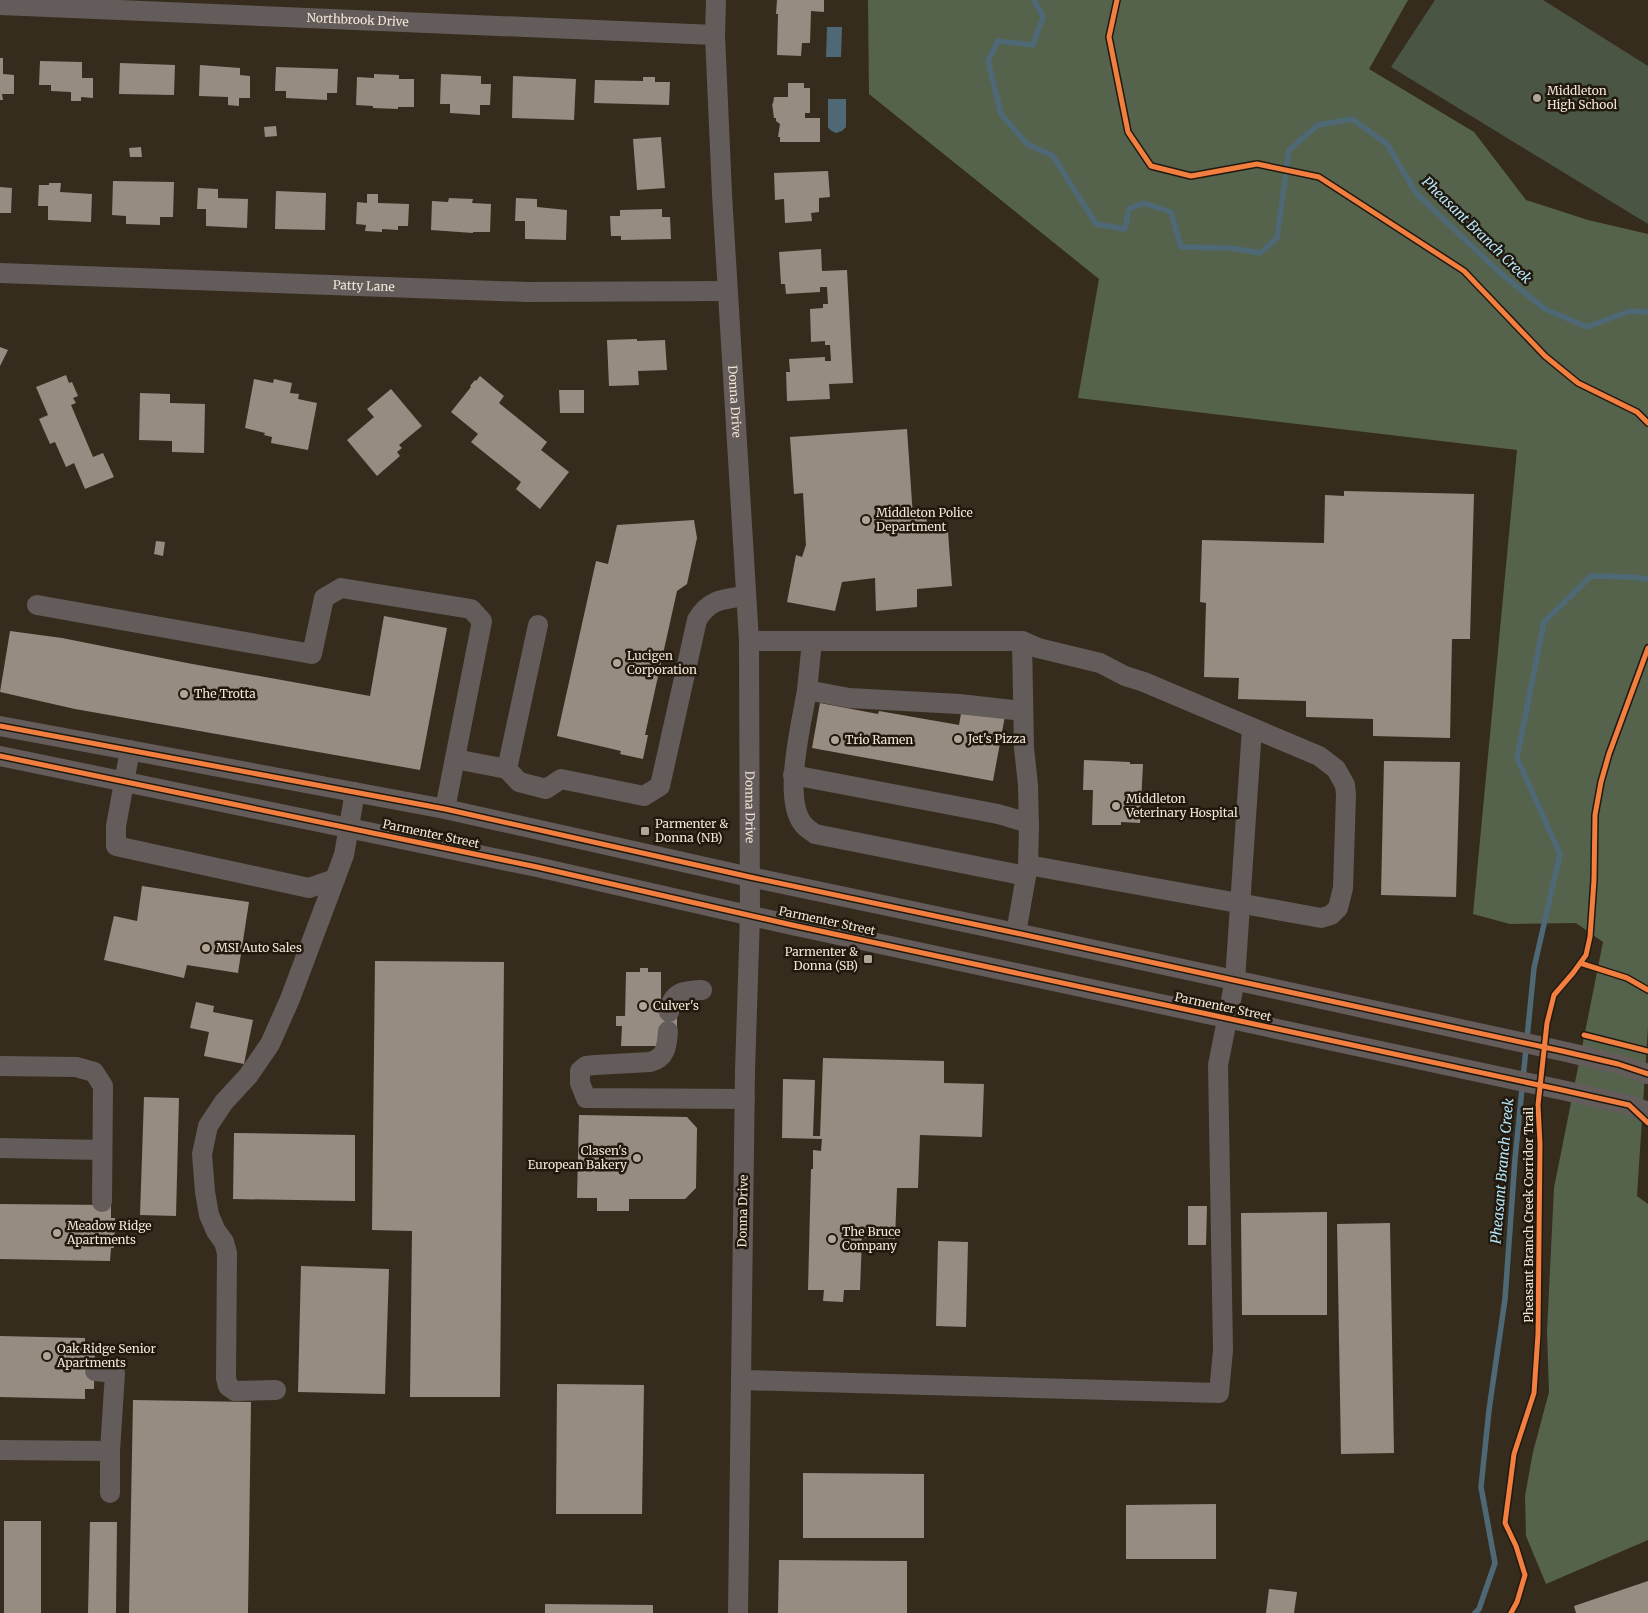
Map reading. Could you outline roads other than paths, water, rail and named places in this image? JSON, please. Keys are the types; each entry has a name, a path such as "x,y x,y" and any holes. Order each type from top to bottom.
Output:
{"street":[{"name":"Donna Drive","path":"716,0 715,34 727,291 748,642 750,915 740,1380 738,1613"},
{"name":"Northbrook Drive","path":"0,5 186,6 715,34"},
{"name":"Patty Lane","path":"0,273 527,292 727,291"},
{"path":"37,605 312,654 324,598 341,588 471,609 482,621 445,808"},
{"path":"455,759 507,769 519,782 546,789 561,780 644,796 660,786 697,620 708,605 719,600 746,596"},
{"path":"507,769 538,625"},
{"path":"748,642 1022,641 1038,648 1100,664 1319,756 1336,769 1345,784 1343,888 1338,908 1331,914 1321,918 1027,871 815,834 803,824 797,812 793,775 807,690 812,642"},
{"path":"1016,933 1027,871 1029,823 1028,785 1024,748 1022,641"},
{"path":"807,690 849,698 959,704 1023,712"},
{"path":"0,726 445,808 750,877 1562,1051 1618,1064 1648,1074"},
{"path":"740,1380 1219,1393 1224,1350 1218,1066 1235,980 1252,728"},
{"path":"130,750 116,826 116,846 309,888 335,879"},
{"name":"Parmenter Street","path":"0,756 537,866 750,915 1562,1090 1629,1105 1648,1112"},
{"path":"793,775 998,814 1029,823"},
{"path":"276,1390 235,1391 228,1386 226,1378 226,1253 224,1242 216,1231 209,1215 202,1154 208,1126 224,1102 248,1076 270,1044 290,999 344,855 355,792"},
{"path":"702,990 685,991 674,998 668,1022 666,1048 658,1060 586,1066 580,1071 580,1083 586,1098 745,1100"},
{"path":"0,1066 76,1067 94,1072 103,1086 102,1202"},
{"path":"0,1148 102,1150"},
{"path":"95,1370 115,1373 110,1451 110,1494"},
{"path":"0,1450 110,1451"}],"water":[{"path":"827,27 842,27 841,57 826,57"},
{"path":"828,99 846,99 846,127 836,133 828,127"}],"waterway":[{"name":"Pheasant Branch Creek","path":"1034,0 1043,17 1033,45 998,41 988,61 1001,114 1027,144 1053,156 1096,224 1125,229 1129,209 1143,203 1171,212 1181,247 1231,248 1260,253 1277,238 1289,150 1318,125 1352,119 1387,144 1416,193 1499,272 1545,309 1587,327 1630,311 1648,312"},
{"name":"Pheasant Branch Creek","path":"1475,1613 1479,1609 1495,1563 1481,1487 1489,1410 1505,1299 1515,1159 1534,968 1560,854 1517,758 1544,622 1591,576 1648,579"}],"place":[{"name":"Middleton High School","path":"1537,98"},
{"name":"Middleton Police Department","path":"866,520"},
{"name":"Lucigen Corporation","path":"617,663"},
{"name":"The Trotta","path":"184,694"},
{"name":"Jet's Pizza","path":"958,739"},
{"name":"Trio Ramen","path":"835,740"},
{"name":"Middleton Veterinary Hospital","path":"1116,806"},
{"name":"Parmenter & Donna (NB)","path":"645,831"},
{"name":"MSI Auto Sales","path":"206,948"},
{"name":"Parmenter & Donna (SB)","path":"868,959"},
{"name":"Culver's","path":"643,1006"},
{"name":"Clasen's European Bakery","path":"637,1158"},
{"name":"Meadow Ridge Apartments","path":"57,1233"},
{"name":"The Bruce Company","path":"832,1239"},
{"name":"Oak Ridge Senior Apartments","path":"47,1356"}]}
